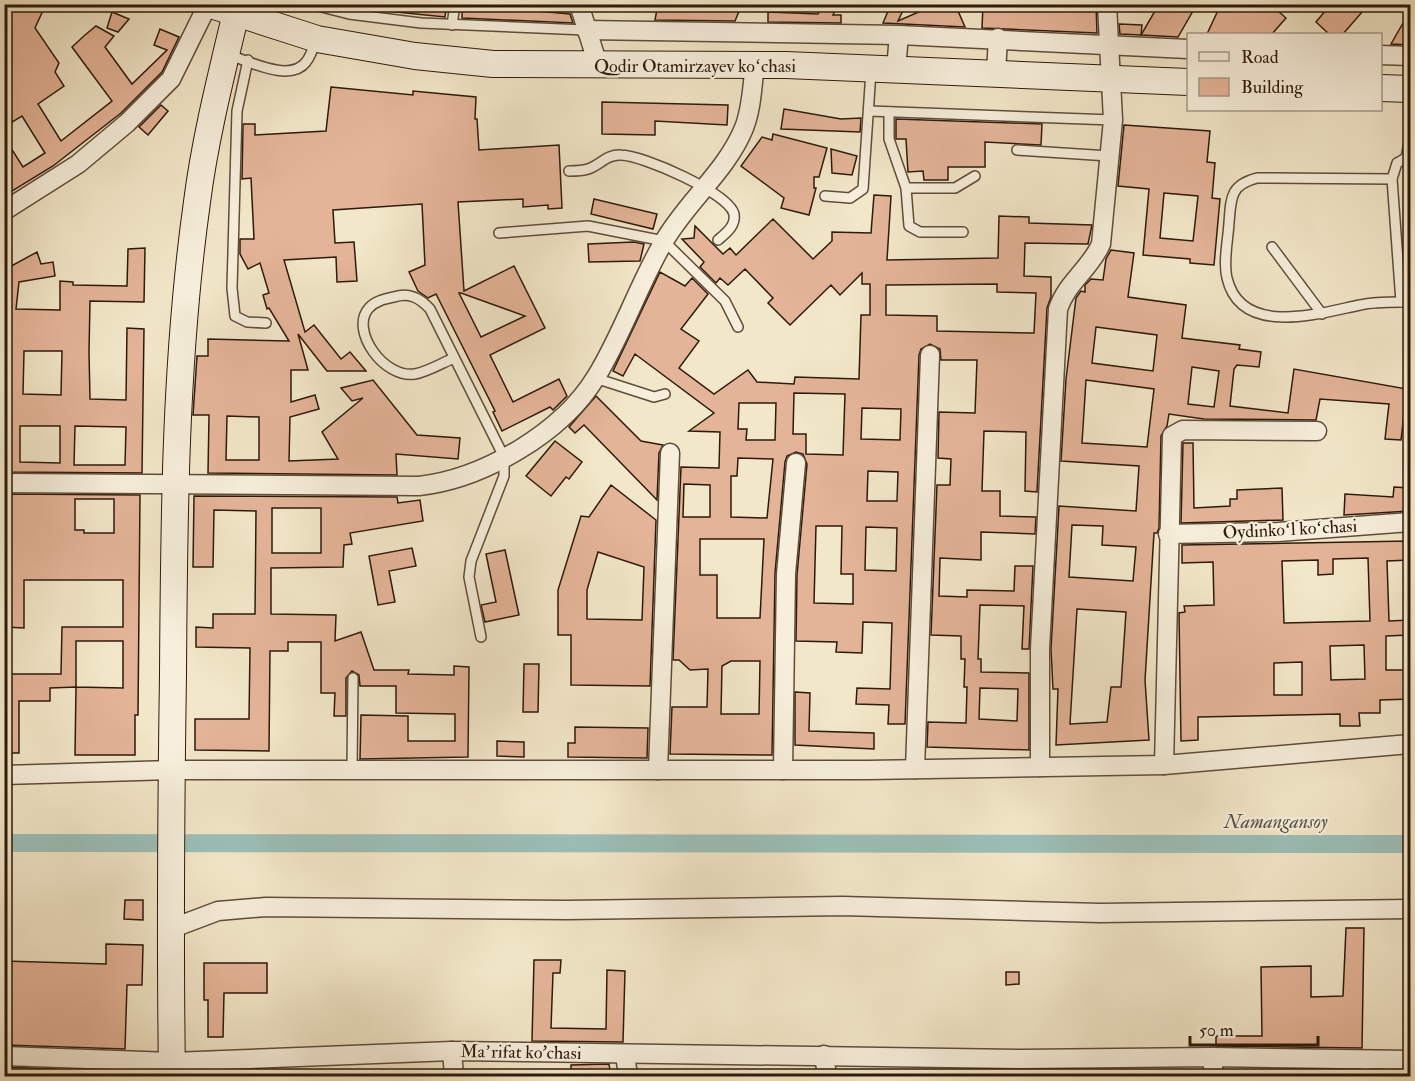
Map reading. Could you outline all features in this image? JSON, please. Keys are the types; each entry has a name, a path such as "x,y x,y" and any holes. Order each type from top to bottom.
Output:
{"main road":[{"name":"Qodir Otamirzayev koʻchasi","path":"208,4 317,39 415,56 493,64 786,65 1187,82"},
{"path":"172,1070 171,779 175,484 184,306 197,201 237,57 236,13"},
{"path":"1382,88 1410,89"}],"street":[{"path":"4,211 78,164 127,123 171,79 208,4"},
{"path":"579,4 598,65"},
{"path":"1040,767 1041,628 1058,309 1068,286 1093,260 1101,244 1113,120 1107,4"},
{"path":"586,30 898,35 1187,48"},
{"path":"785,32 786,65"},
{"path":"897,69 898,35"},
{"path":"996,73 998,38"},
{"path":"1382,55 1410,56"},
{"path":"4,483 419,486 463,477 504,457 546,430 579,399 596,378 664,241 728,158 744,128 749,111 755,66"},
{"path":"915,769 930,355"},
{"path":"1164,765 1170,442 1177,432 1317,431"},
{"path":"658,770 670,453"},
{"path":"783,770 786,574 796,463"},
{"name":"Oydinkoʻl koʻchasi","path":"1168,534 1278,532 1410,522"},
{"path":"4,775 171,779 352,770 783,770 1164,765 1410,744"},
{"path":"173,919 218,911 266,907 578,910 842,906 1100,913 1410,909"},
{"path":"452,1051 454,1077"},
{"name":"Maʼrifat ko'chasi","path":"4,1056 172,1070 452,1051 824,1055 1023,1068 1212,1057 1366,1068 1410,1060"},
{"path":"625,1054 628,1077"},
{"path":"824,1055 827,1077"},
{"path":"1212,1057 1214,1077"}],"lane":[{"path":"310,4 349,14 452,25 586,30"},
{"path":"452,25 455,4"},
{"path":"237,57 273,69 291,71 306,61 317,39"},
{"path":"825,196 850,198 863,189 871,68"},
{"path":"228,94 232,288 236,316 247,322 266,322"},
{"path":"869,111 1113,120"},
{"path":"889,112 889,139 906,188 907,219 913,230 963,232"},
{"path":"1392,179 1257,178 1243,182 1234,191 1226,276 1238,300 1252,310 1287,317 1322,314 1370,303 1406,302 1399,261 1392,179 1397,163 1408,158 1410,138"},
{"path":"1017,150 1109,156"},
{"path":"569,171 588,169 610,155 627,155 706,187 729,203 734,213 732,228 718,240"},
{"path":"906,188 955,188 975,176"},
{"path":"499,233 588,226 664,241 725,301 738,327"},
{"path":"1272,248 1322,314"},
{"path":"1399,261 1410,259"},
{"path":"453,358 415,374 392,370 374,354 363,319 367,309 375,302 400,294 422,300 430,309 504,457 504,476 471,561 469,577 481,638"},
{"path":"596,378 654,397 665,394"},
{"path":"352,770 354,678"}],"building":[{"path":"4,4 46,4 35,28 59,63 55,72 64,86 38,104 61,141 112,101 72,47 85,35 96,26 114,36 105,47 132,84 167,50 154,45 160,29 179,37 162,72 121,113 53,166 4,196 4,177 12,173 4,161 4,137 23,167 45,153 22,116 4,127"},
{"path":"358,4 410,4 446,8 445,17 357,8"},
{"path":"462,4 524,4 526,10 570,14 573,23 462,18"},
{"path":"707,4 742,4 735,21 655,20 657,9 705,9"},
{"path":"823,4 838,4 833,15 841,15 841,23 768,22 768,12 818,14"},
{"path":"891,4 906,4 898,21 937,4 955,4 965,27 883,23"},
{"path":"983,4 1096,4 1097,33 982,28"},
{"path":"1159,4 1197,4 1178,37 1141,35"},
{"path":"1221,4 1283,4 1278,11 1286,18 1273,33 1207,33"},
{"path":"1331,4 1369,4 1344,33 1328,33 1316,22"},
{"path":"1410,11 1410,45 1391,44"},
{"path":"112,12 129,19 118,32 107,28"},
{"path":"1119,24 1142,25 1141,35 1120,34"},
{"path":"331,87 413,95 413,91 476,97 475,119 477,119 479,150 559,145 562,208 548,209 548,205 523,207 523,199 458,202 464,291 514,266 545,328 490,355 513,402 559,379 567,396 553,410 550,407 502,431 493,412 495,411 436,294 428,298 418,291 409,272 425,265 422,204 333,210 335,243 354,242 357,281 337,282 336,257 284,260 305,332 314,325 341,359 350,352 366,371 327,371 298,334 308,370 291,370 291,402 315,395 319,409 290,417 289,461 338,459 322,432 363,398 352,401 341,388 373,380 417,435 460,438 458,459 396,454 397,475 208,473 209,415 193,415 197,356 208,356 208,339 289,341 269,308 267,309 263,295 269,293 260,263 248,269 240,254 240,239 254,239 251,178 242,179 243,124 255,124 255,135 326,131","holes":["459,293 461,293 525,316 481,337","227,416 259,417 259,460 226,460"]},
{"path":"602,102 728,105 727,125 655,121 655,135 602,134"},
{"path":"161,105 168,111 148,135 139,127"},
{"path":"784,109 841,119 861,118 860,132 781,129"},
{"path":"896,119 1042,124 1041,145 985,142 985,167 948,167 948,180 924,180 923,171 908,172 906,139 896,139"},
{"path":"1124,125 1210,131 1207,162 1215,163 1212,198 1220,199 1214,265 1190,263 1190,259 1143,255 1149,189 1118,186","holes":["1164,193 1198,196 1193,241 1160,238"]},
{"path":"773,134 827,148 819,177 814,177 814,188 816,188 809,215 781,208 784,198 741,166 762,137 772,140"},
{"path":"831,149 857,156 852,175 832,173"},
{"path":"874,195 891,196 887,260 998,258 999,216 1029,217 1029,223 1092,225 1088,244 1025,243 1024,276 1051,277 1051,297 1047,308 1037,492 1025,491 1026,432 984,431 982,491 1000,491 1000,516 1036,517 1035,534 981,532 981,560 940,558 939,596 967,597 967,590 1014,591 1015,566 1033,566 1029,649 1022,649 1024,606 980,605 978,659 981,659 981,672 1029,673 1029,750 927,747 928,722 966,723 967,687 964,687 965,659 961,659 961,636 931,635 937,485 950,485 951,459 938,458 939,412 975,413 977,360 941,360 940,349 930,344 921,349 919,355 905,724 888,724 889,705 856,704 857,688 890,689 892,623 863,622 862,653 836,652 837,642 796,641 797,575 807,464 803,454 796,452 787,456 785,462 775,573 772,755 670,754 672,707 707,707 708,669 690,670 679,660 673,660 681,467 719,468 720,432 689,431 714,413 635,354 623,376 613,371 660,272 685,286 692,278 708,294 681,329 699,341 679,368 714,394 748,370 757,382 794,384 795,377 859,379 861,315 870,315 870,284 862,284 862,273 840,295 831,285 790,325 768,303 773,298 745,269 728,285 720,278 716,283 700,267 704,262 682,239 694,238 695,226 723,254 730,248 736,255 773,219 813,259 832,241 832,232 871,233","holes":["997,284 997,292 1036,293 1034,333 937,331 937,316 886,315 886,285","794,393 845,394 843,455 806,454 806,434 793,434","739,403 776,403 775,440 746,440 747,429 738,429","862,408 901,409 900,440 861,439","738,458 773,459 767,518 731,517 731,476 737,476","868,471 898,472 897,501 867,501","684,484 710,485 710,517 683,517","816,526 842,526 841,574 853,574 853,604 814,603","866,527 897,528 896,571 865,570","700,539 764,539 760,618 717,618 717,575 700,575","731,661 760,661 759,714 721,714 722,666","980,688 1018,689 1017,721 979,719"]},
{"path":"594,199 657,214 653,229 591,214"},
{"path":"634,242 644,244 640,261 589,262 588,244"},
{"path":"145,248 144,302 90,301 90,399 126,400 127,328 144,329 142,473 5,472 7,351 4,351 4,270 37,252 41,264 53,262 55,276 19,282 16,309 60,310 60,281 73,282 73,285 127,286 128,249","holes":["24,351 62,351 61,395 23,394","20,426 60,426 60,463 20,462","75,426 126,427 125,465 74,465"]},
{"path":"1111,250 1134,253 1128,297 1186,305 1182,338 1240,345 1239,349 1261,352 1259,367 1237,365 1234,369 1230,406 1288,413 1294,369 1407,389 1401,440 1385,439 1389,404 1320,399 1316,420 1204,419 1169,414 1167,426 1161,436 1159,528 1157,533 1154,533 1145,680 1149,740 1056,745 1058,689 1053,689 1051,649 1059,506 1136,511 1139,466 1061,461 1066,379 1076,298 1081,291 1085,292 1085,285 1091,279 1103,280 1106,259","holes":["1096,327 1157,335 1153,371 1092,363","1192,367 1219,371 1214,407 1188,404","1086,380 1154,389 1147,447 1082,443","1072,525 1103,526 1102,545 1136,547 1133,581 1069,577","1077,609 1126,612 1121,687 1111,687 1107,722 1070,724"]},
{"path":"596,396 641,441 663,445 659,453 657,500 584,425 575,433 569,427"},
{"path":"555,441 582,462 569,479 566,477 551,496 526,476"},
{"path":"1183,443 1193,443 1194,508 1230,506 1230,499 1237,499 1237,490 1282,488 1283,520 1181,523"},
{"path":"611,485 656,520 650,686 571,685 571,635 558,635 558,590 581,516 589,517","holes":["598,552 644,567 642,620 587,619 587,590"]},
{"path":"1394,487 1410,488 1410,511 1344,515 1345,494 1393,497"},
{"path":"4,494 140,495 138,715 135,715 135,755 75,755 76,687 50,688 50,701 19,701 19,753 4,753 4,674 61,674 62,627 123,627 123,580 24,580 24,628 4,627","holes":["75,499 114,499 114,533 84,533 84,530 75,530","76,641 123,641 123,688 76,687"]},
{"path":"194,496 397,497 398,503 420,500 423,521 350,533 352,544 344,545 343,567 271,568 271,614 336,615 335,641 361,632 374,670 409,670 408,674 454,675 454,666 469,667 468,757 360,759 361,715 408,716 408,741 455,741 455,714 396,713 396,686 360,686 359,675 352,671 346,678 346,716 334,716 335,693 321,693 321,642 288,642 288,651 270,651 269,751 195,750 195,719 249,719 250,648 196,647 196,627 213,628 213,614 255,614 256,511 214,510 213,567 193,567","holes":["272,508 321,508 321,553 272,553"]},
{"path":"1410,541 1410,560 1387,561 1389,621 1410,620 1410,635 1386,636 1386,670 1410,670 1410,699 1380,700 1380,713 1359,713 1360,726 1340,726 1340,714 1198,717 1198,740 1181,741 1179,613 1185,612 1184,606 1214,605 1213,562 1182,563 1182,545","holes":["1368,558 1370,621 1284,623 1282,561 1318,560 1318,575 1333,574 1333,559","1364,645 1365,679 1331,680 1330,646","1302,662 1302,695 1274,695 1274,663"]},
{"path":"412,548 416,566 389,571 395,602 378,605 369,556"},
{"path":"505,550 519,615 485,622 481,605 496,602 486,554"},
{"path":"524,664 539,664 538,712 523,712"},
{"path":"795,692 810,693 809,731 874,733 874,749 795,745"},
{"path":"575,727 648,728 647,758 568,757 568,743 575,743"},
{"path":"497,741 524,742 524,757 497,756"},
{"path":"125,900 143,900 143,920 124,919"},
{"path":"1346,928 1364,928 1362,1048 1216,1046 1216,1036 1262,1036 1261,967 1311,966 1311,997 1343,996"},
{"path":"106,944 143,945 142,985 127,985 125,1049 4,1045 4,961 106,964"},
{"path":"534,960 561,960 560,973 553,973 551,1028 606,1029 607,970 625,971 623,1042 532,1041"},
{"path":"204,963 267,963 267,993 224,993 223,1037 208,1037 208,1000 204,1000"},
{"path":"1006,972 1019,972 1019,984 1006,985"},
{"path":"609,1064 611,1077 571,1077 571,1065"},
{"path":"4,1067 56,1069 56,1077 4,1077"},
{"path":"84,1070 106,1071 106,1077 84,1077"}],"waterway":[{"path":"4,843 1410,844"}],"water label":[{"name":"Namangansoy","path":"1276,821"}]}
